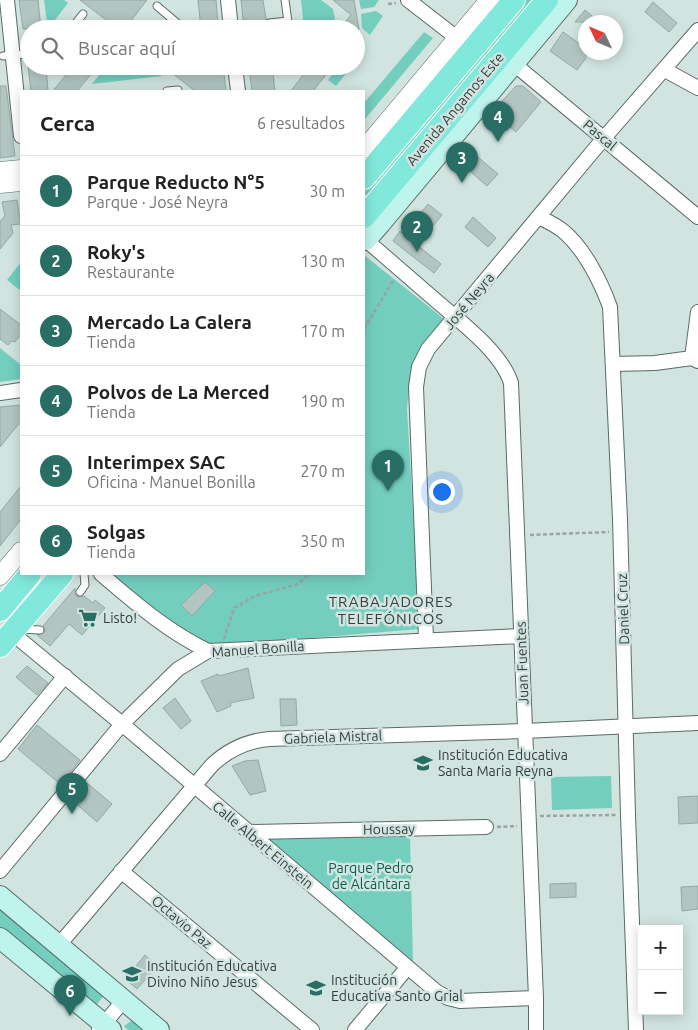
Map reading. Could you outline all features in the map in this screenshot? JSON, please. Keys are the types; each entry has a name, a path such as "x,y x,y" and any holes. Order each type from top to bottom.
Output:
{"main road":[{"name":"Avenida Angamos Este","path":"365,177 514,0"},
{"name":"Avenida Angamos Este","path":"365,216 507,58 547,0"},
{"path":"365,239 507,58 567,0"},
{"path":"0,610 29,575"},
{"path":"9,636 61,575"},
{"path":"0,896 159,1030"},
{"path":"0,938 104,1028"}],"street":[{"path":"7,0 20,124"},
{"path":"228,0 230,20"},
{"path":"408,0 457,38"},
{"path":"365,148 489,0"},
{"name":"José Neyra","path":"426,639 416,387 420,367 428,349 604,138 698,30"},
{"name":"Pascal","path":"507,58 698,217"},
{"path":"665,70 698,88"},
{"path":"236,75 238,90"},
{"path":"0,171 20,169"},
{"path":"0,184 20,182"},
{"name":"Daniel Cruz","path":"539,217 562,230 573,240 602,284 610,307 621,532 628,815 636,1030"},
{"name":"Juan Fuentes","path":"365,239 456,317 501,361 511,382 536,1030"},
{"path":"614,364 695,360 698,312"},
{"path":"0,393 20,390"},
{"path":"0,576 20,552"},
{"path":"102,575 158,622 188,641 214,650"},
{"name":"Calle Albert Einstein","path":"9,636 65,676 437,992 455,1001 536,998"},
{"name":"Manuel Bonilla","path":"0,871 122,724 178,669 214,650 522,636"},
{"path":"0,754 65,676"},
{"name":"Gabriela Mistral","path":"58,946 212,765 224,755 245,744 258,740 698,723"},
{"name":"Houssay","path":"249,832 486,827"},
{"name":"Octavio Paz","path":"121,871 312,1030"},
{"path":"355,1030 407,968"},
{"path":"104,1028 123,1001"}],"lane":[{"path":"285,0 288,20"},
{"path":"157,6 173,20"},
{"path":"78,20 83,14"},
{"path":"80,592 84,585 84,575"},
{"path":"9,636 40,630"}],"path":[{"path":"365,327 400,269"},
{"path":"518,536 621,532"},
{"path":"214,650 234,608 255,596 298,584 307,575"},
{"path":"486,827 528,821 628,815"}],"green space":[{"path":"44,0 64,0 68,3 55,20 47,20"},
{"path":"301,0 321,0 333,9 335,19 334,20 303,20"},
{"path":"359,0 379,0 374,7 361,9"},
{"path":"526,0 539,0 370,199 365,194 365,187"},
{"path":"376,11 383,16 370,35 365,31 365,20 361,20 361,14"},
{"path":"424,32 433,38 365,119 365,102"},
{"path":"99,75 162,76 92,84"},
{"path":"332,75 345,75 336,86 328,80"},
{"path":"365,256 444,319 421,349 410,374 407,409 420,629 216,646 190,636 107,575 365,575"},
{"path":"20,263 20,290 7,280"},
{"path":"0,348 20,364 20,379 0,382"},
{"path":"611,776 612,808 552,810 551,777"},
{"name":"Parque Pedro de Alcántara","path":"410,835 413,964 263,837"},
{"path":"0,905 105,994 95,1007 0,930"},
{"path":"134,1019 147,1030 128,1030 124,1026"}],"building":[{"path":"19,0 38,0 40,20 22,20"},
{"path":"80,0 147,0 132,20 106,20"},
{"path":"198,0 216,0 218,20 200,20"},
{"path":"241,0 263,0 265,20 243,20"},
{"path":"333,0 354,0 357,20 347,20 351,15"},
{"path":"653,2 677,23 669,32 645,12"},
{"path":"585,10 591,15 581,15"},
{"path":"563,32 578,42 578,60 584,60 577,70 550,51"},
{"path":"29,75 47,75 48,90 31,90"},
{"path":"66,75 90,75 78,90 54,90"},
{"path":"175,75 224,75 226,90 194,90"},
{"path":"250,75 273,75 275,90 252,90"},
{"path":"303,75 326,75 314,90 292,90"},
{"path":"0,86 6,86 15,156 0,158"},
{"path":"516,86 523,86 541,102 516,132 492,112"},
{"path":"466,147 498,174 487,186 456,159"},
{"path":"17,200 20,224 11,225 13,233 0,249 0,221 5,216 2,202"},
{"path":"428,204 442,215 417,245 441,264 434,273 393,241 400,231 403,234"},
{"path":"473,217 496,238 488,247 465,227"},
{"path":"0,309 20,324 20,335 15,342 12,341 8,345 0,339"},
{"path":"20,405 20,422 0,447 0,407"},
{"path":"20,487 20,520 0,546 0,512"},
{"path":"205,582 215,591 192,616 181,605"},
{"path":"75,588 77,597 84,596 93,603 95,600 105,608 82,635 69,624 50,646 37,635 44,633 43,626"},
{"path":"27,666 48,683 37,695 16,677"},
{"path":"248,668 254,698 230,703 231,706 217,712 201,681 218,674 219,676"},
{"path":"175,698 191,721 181,729 163,708"},
{"path":"280,699 296,699 297,725 281,726"},
{"path":"37,725 80,760 66,778 64,777 59,783 18,749"},
{"path":"258,760 266,791 250,795 232,766 245,761"},
{"path":"87,783 112,804 97,822 72,800"},
{"path":"698,796 698,823 679,824 678,797"},
{"path":"576,883 576,897 550,898 550,884"},
{"path":"698,886 698,909 682,911 681,887"},
{"path":"145,955 157,966 137,989 125,979"}],"place":[{"name":"Polvos de La Merced","path":"498,142"},
{"name":"Mercado La Calera","path":"462,183"},
{"name":"Roky's","path":"417,252"},
{"name":"Parque Reducto N°5","path":"388,491"},
{"name":"Listo!","path":"88,618"},
{"name":"Institución Educativa Santa Maria Reyna","path":"423,763"},
{"name":"Interimpex SAC","path":"72,814"},
{"name":"Institución Educativa Divino Niño Jesus","path":"132,974"},
{"name":"Institución Educativa Santo Grial","path":"316,988"},
{"name":"Solgas","path":"70,1016"}],"district":[{"name":"TRABAJADORES TELEFÓNICOS","path":"391,610"}]}
